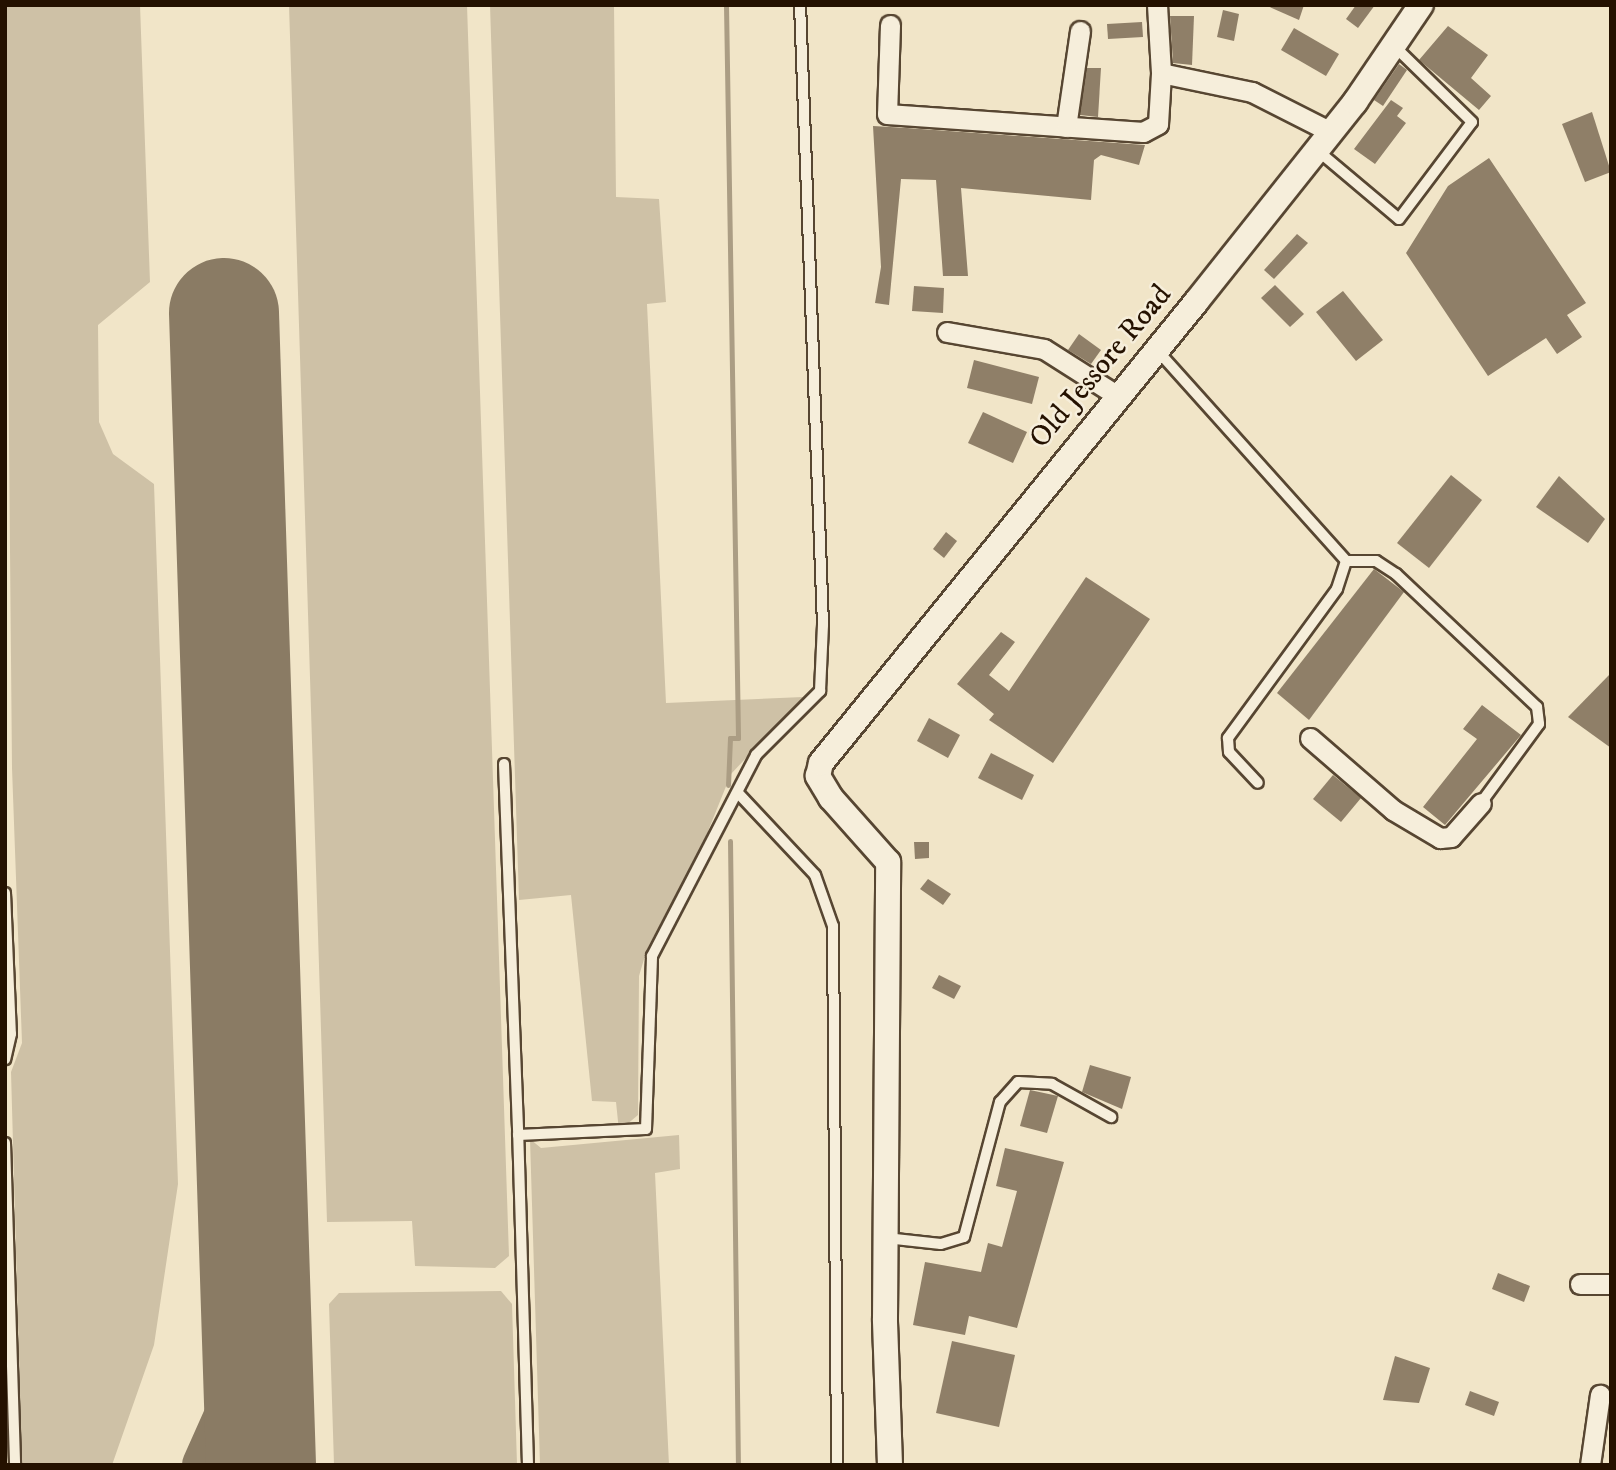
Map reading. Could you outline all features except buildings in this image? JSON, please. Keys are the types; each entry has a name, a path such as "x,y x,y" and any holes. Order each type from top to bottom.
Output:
{"street":[{"path":"890,25 887,114 1066,127 1149,129 1158,124 1161,73 1157,5"},
{"name":"Old Jessore Road","path":"885,1238 888,862 831,798 818,776 821,763 1324,141 1421,5"},
{"path":"1066,127 1080,31"},
{"path":"1161,73 1252,92 1324,141"},
{"path":"947,332 1044,349 1118,396"},
{"path":"1310,738 1393,810 1440,838 1451,837 1481,803"},
{"path":"885,1238 890,1465"},
{"path":"1580,1284 1611,1284"},
{"path":"1590,1465 1600,1395"}],"lane":[{"path":"518,1135 646,1129 652,956 756,755 805,711 822,677 800,5"},
{"path":"1324,141 1399,219 1472,122 1394,45"},
{"path":"1156,350 1346,561 1376,561 1396,574 1538,707 1539,724 1481,803"},
{"path":"1258,783 1228,751 1228,738 1337,589 1346,561"},
{"path":"504,764 528,1465"},
{"path":"738,793 815,875 833,926 836,1465"},
{"path":"5,893 11,1034 5,1059"},
{"path":"885,1238 941,1244 964,1237 1000,1102 1018,1082 1052,1084 1111,1117"},
{"path":"5,1143 15,1465"}],"shaded area":[{"path":"5,5 140,5 150,282 98,325 99,422 113,454 154,484 178,1184 154,1345 112,1465 22,1465 11,1072 22,1043 12,768"},
{"path":"289,5 467,5 509,1256 495,1268 415,1266 412,1221 327,1222"},
{"path":"490,5 614,5 616,197 659,199 666,302 647,304 666,703 803,697 731,774 702,846 647,949 639,976 638,1115 619,1131 616,1102 592,1101 571,895 519,900"},
{"path":"679,1135 680,1169 655,1173 669,1465 540,1465 530,1139 541,1148"},
{"path":"501,1291 512,1304 517,1465 334,1465 329,1304 339,1293"},
{"path":"5,1337 9,1465 5,1465"}],"waterway":[{"path":"726,5 738,738 730,738 728,785"},
{"path":"730,841 738,1465"}],"taxiway":[{"path":"204,1465 244,1375 255,1306"}],"runway":[{"path":"224,313 261,1465"}]}
